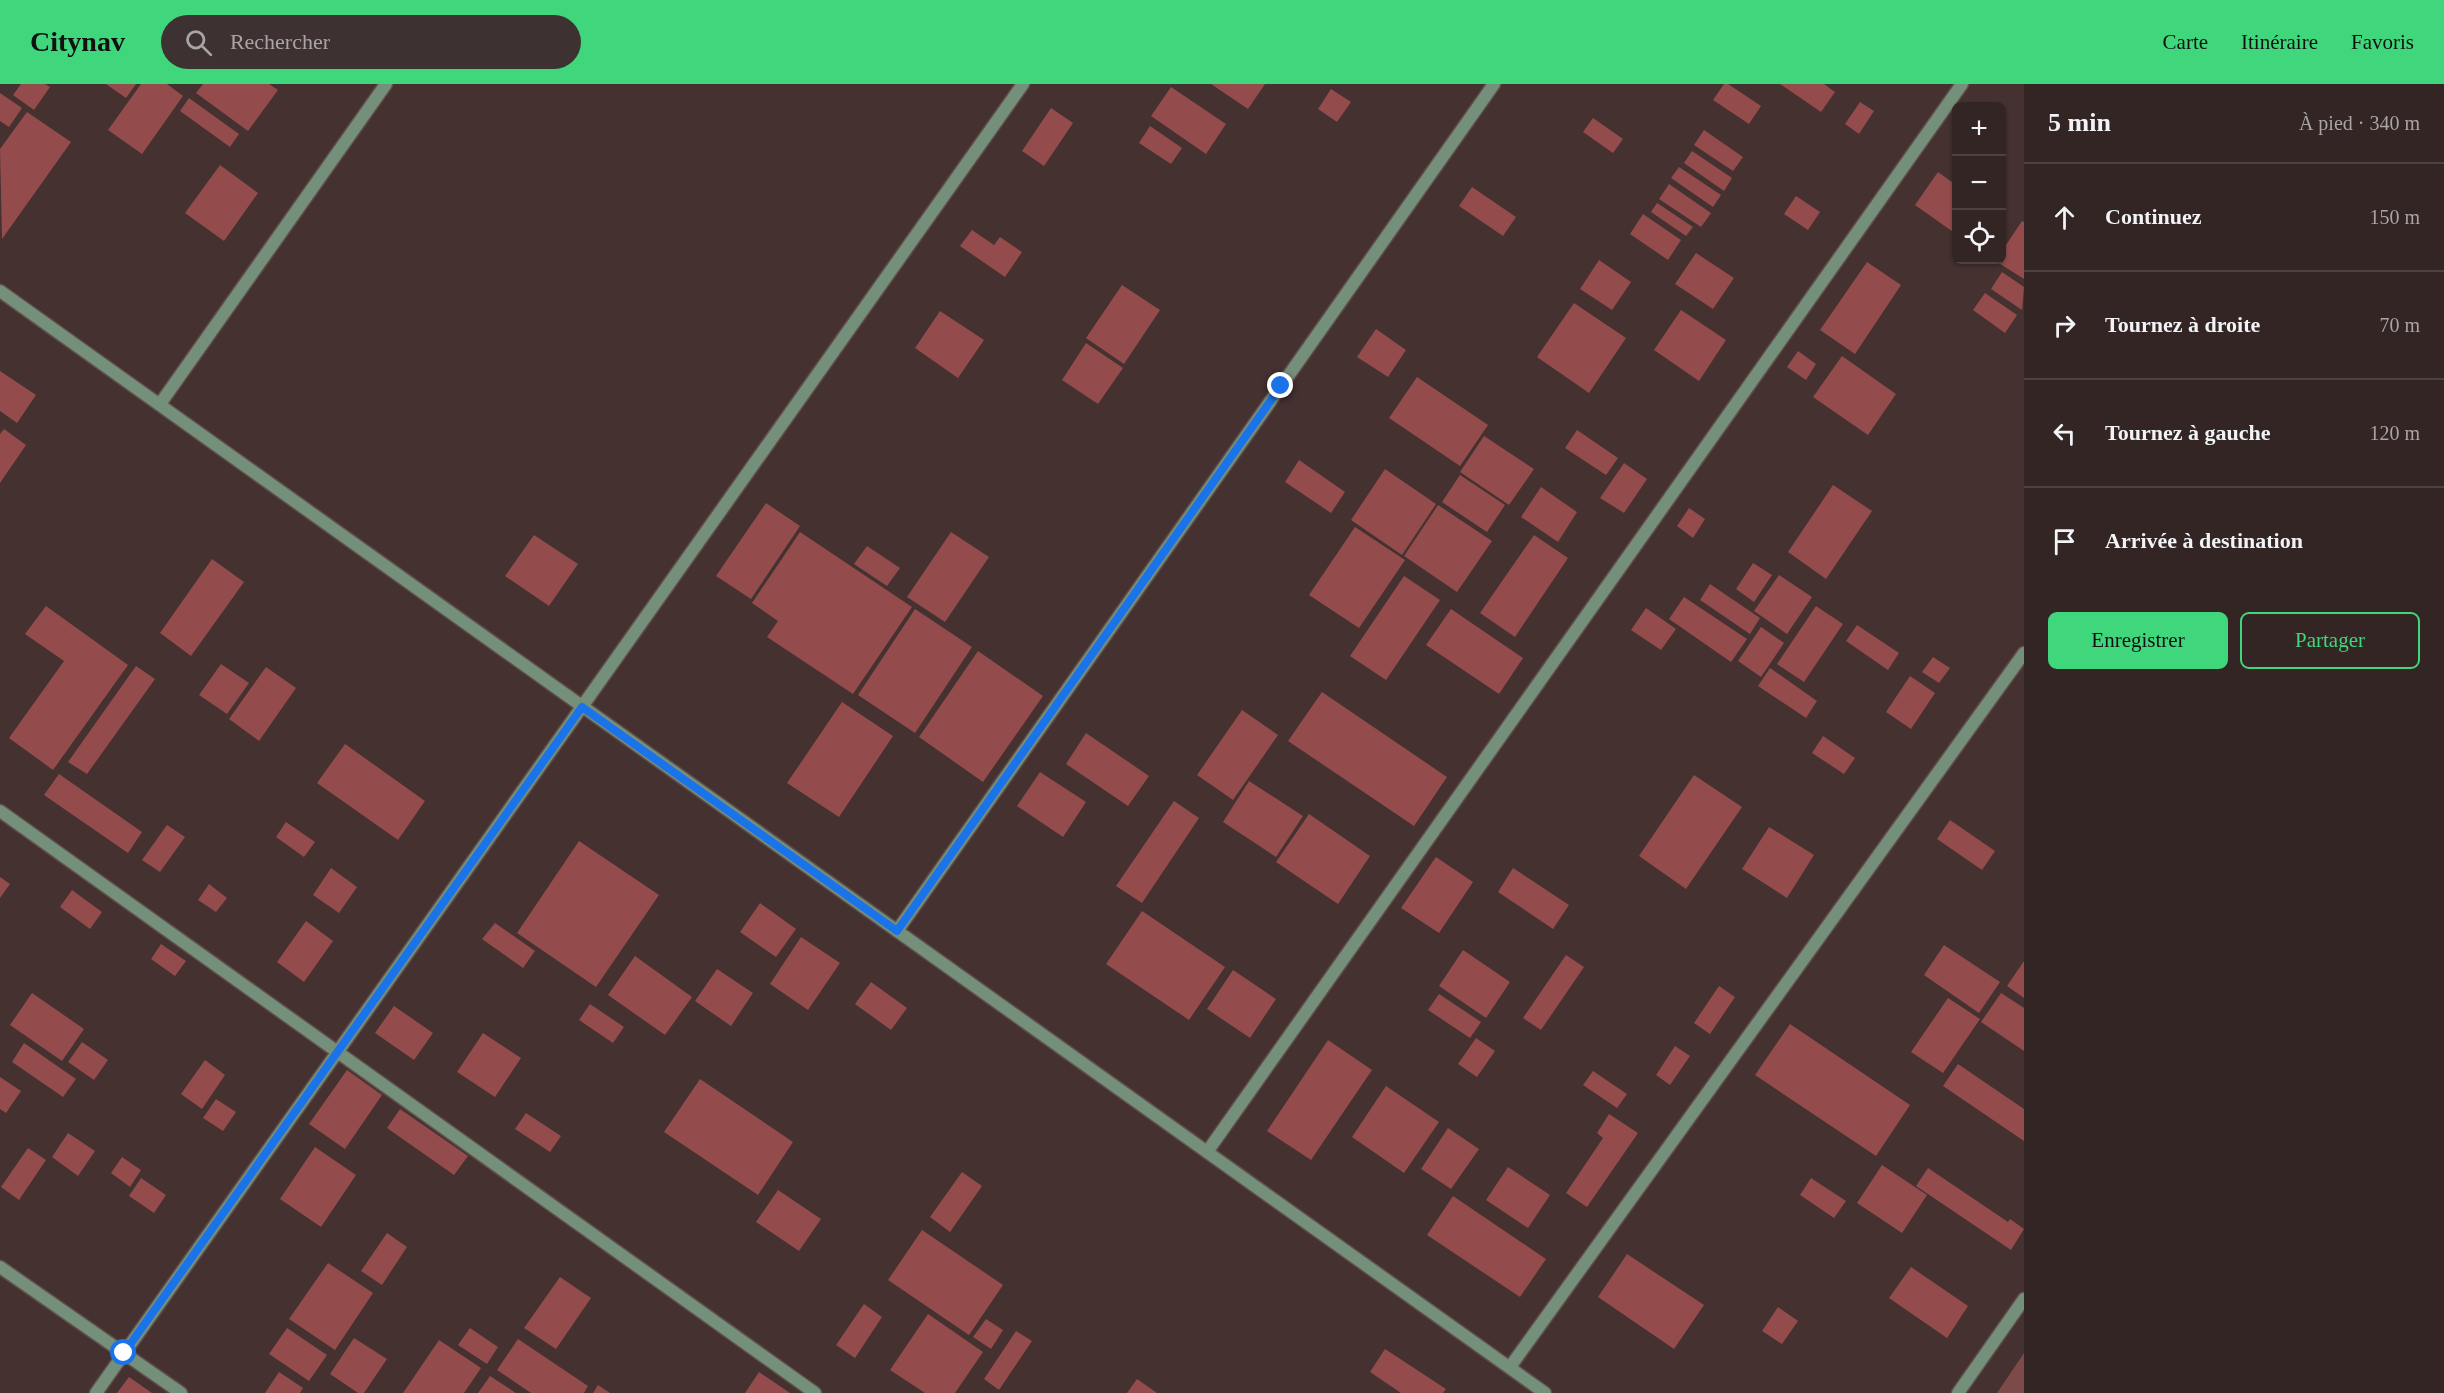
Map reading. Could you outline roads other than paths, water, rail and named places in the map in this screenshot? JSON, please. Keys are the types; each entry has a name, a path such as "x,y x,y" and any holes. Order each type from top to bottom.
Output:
{"street":[{"path":"160,404 386,84"},
{"path":"96,1393 1023,84"},
{"path":"897,931 1494,84"},
{"path":"1207,1152 1962,84"},
{"path":"0,291 1545,1393"},
{"path":"1510,1367 2024,653"},
{"path":"0,811 815,1393"},
{"path":"0,1267 181,1393"},
{"path":"1958,1393 2024,1299"}]}
